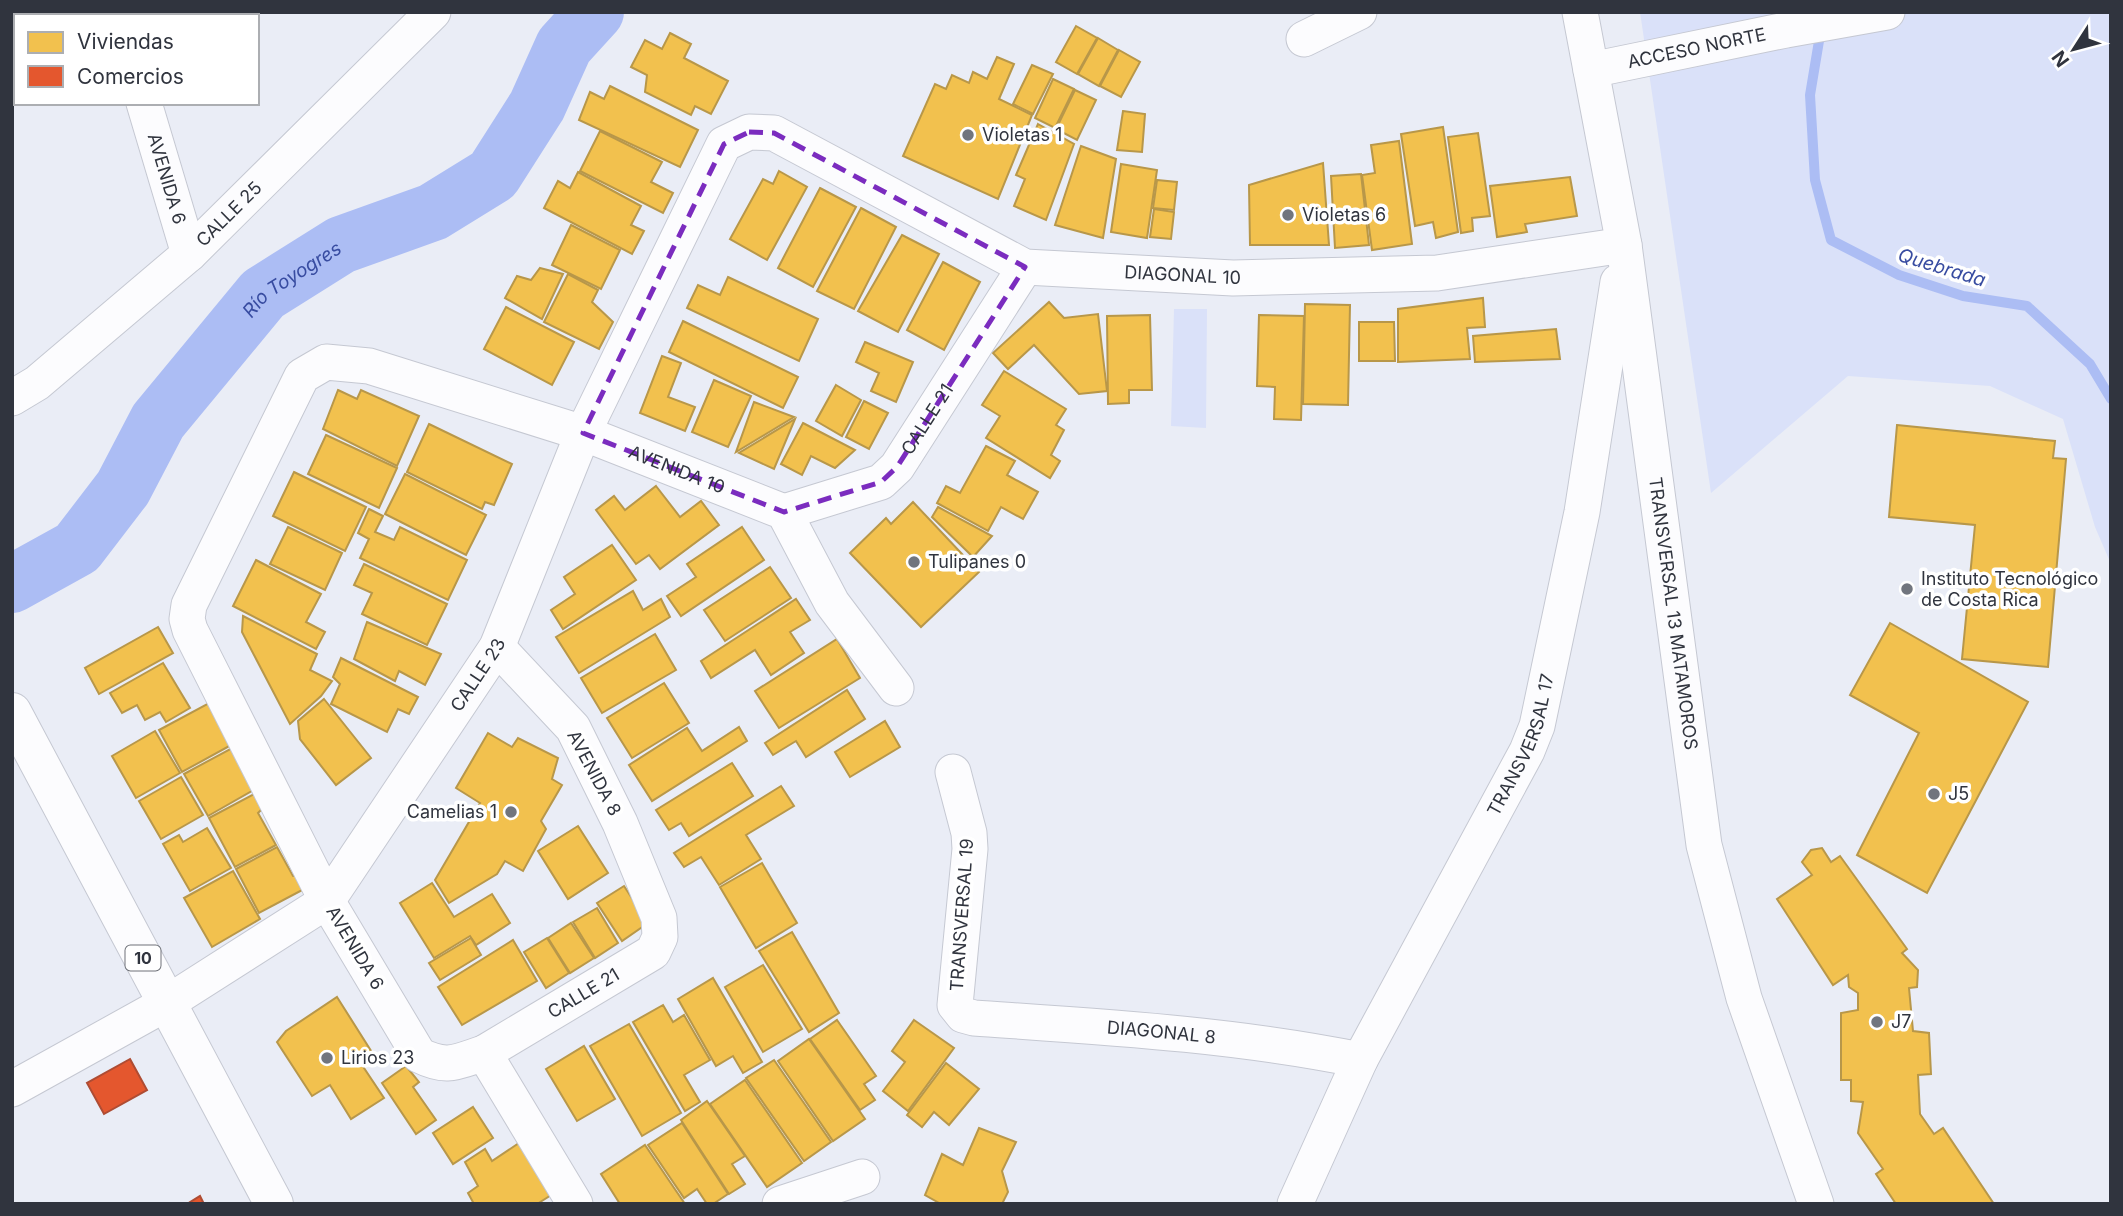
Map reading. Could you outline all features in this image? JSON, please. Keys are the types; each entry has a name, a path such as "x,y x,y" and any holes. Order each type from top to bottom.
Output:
{"main road":[{"name":"10","path":"12,712 274,1204"}],"street":[{"path":"1304,39 1359,12"},
{"name":"TRANSVERSAL 13 MATAMOROS","path":"1580,12 1624,245 1704,845 1744,998 1816,1204"},
{"name":"CALLE 25","path":"12,398 37,383 189,254 432,13"},
{"name":"ACCESO NORTE","path":"1591,69 1872,15"},
{"name":"AVENIDA 6","path":"145,105 189,254"},
{"name":"CALLE 23","path":"12,1089 167,1003 327,901 497,647 583,433 724,144 749,132 774,133"},
{"name":"DIAGONAL 10","path":"774,133 1025,267 1233,278 1437,273 1624,245"},
{"name":"TRANSVERSAL 17","path":"1295,1204 1360,1060 1527,751 1537,726 1582,512 1624,245"},
{"name":"CALLE 21","path":"784,512 881,482 897,467 1025,267"},
{"name":"AVENIDA 10","path":"187,619 189,605 302,376 326,362 369,366 583,433 784,512"},
{"path":"784,512 832,603 897,688"},
{"name":"AVENIDA 6","path":"187,619 190,631 327,901 419,1055 436,1063 452,1063 484,1053"},
{"name":"AVENIDA 8","path":"497,647 573,728 620,822 659,918"},
{"name":"TRANSVERSAL 19","path":"953,772 969,833 970,849 955,1005 963,1015"},
{"name":"CALLE 21","path":"484,1053 653,952 660,937 659,918"},
{"name":"DIAGONAL 8","path":"963,1015 974,1018 1177,1032 1302,1048 1360,1060"},
{"path":"484,1053 575,1204"},
{"path":"780,1204 862,1177"}],"highlighted area":[{"path":"749,132 774,133 1025,267 897,467 881,482 784,512 583,433 724,144"}],"shaded area":[{"path":"1640,12 2111,12 2111,564 2095,527 2063,419 1990,386 1848,376 1711,493"},
{"path":"1174,309 1207,309 1206,428 1171,426"}],"building: Viviendas":[{"path":"1076,26 1097,38 1077,74 1056,62"},
{"path":"670,33 691,44 684,58 728,81 711,114 695,106 691,115 645,92 647,75 631,67 645,40 662,49"},
{"path":"1098,38 1118,50 1099,86 1078,74"},
{"path":"1119,50 1140,62 1121,97 1100,86"},
{"name":"Violetas 1","path":"997,57 1014,64 999,99 1032,115 998,199 903,156 935,84 946,89 952,75 969,83 973,72 987,79"},
{"path":"1032,65 1053,74 1033,114 1013,104"},
{"path":"1053,79 1074,89 1055,128 1035,118"},
{"path":"610,86 698,130 680,167 579,120 590,92 604,99"},
{"path":"1075,90 1096,100 1077,140 1056,129"},
{"path":"1123,111 1145,114 1142,152 1117,150"},
{"path":"1038,124 1074,144 1046,220 1014,206 1025,179 1016,175"},
{"path":"1443,127 1458,232 1436,238 1433,222 1415,226 1401,134"},
{"path":"600,131 662,162 651,182 673,193 663,213 580,171"},
{"path":"1478,133 1490,216 1472,218 1473,231 1461,233 1448,137"},
{"path":"1399,141 1412,244 1372,250 1362,175 1375,173 1371,145"},
{"path":"1081,146 1116,159 1103,238 1055,225"},
{"name":"Violetas 6","path":"1323,163 1329,245 1250,245 1249,185"},
{"path":"1121,164 1157,170 1147,238 1111,232"},
{"path":"779,171 807,187 767,260 730,239 763,179 773,184"},
{"path":"578,172 641,206 631,225 644,231 632,254 544,208 558,181 570,188"},
{"path":"1361,174 1369,245 1335,248 1331,176"},
{"path":"1570,177 1577,216 1525,224 1527,232 1497,237 1490,186"},
{"path":"1157,180 1177,182 1174,210 1153,208"},
{"path":"820,188 856,207 813,287 778,268"},
{"path":"861,208 896,227 854,309 817,291"},
{"path":"1154,209 1174,212 1171,239 1150,237"},
{"path":"571,225 620,250 601,289 552,265"},
{"path":"902,235 939,254 898,332 858,311"},
{"path":"943,262 980,282 944,350 907,330"},
{"path":"540,268 563,274 542,319 505,298 517,276 531,280"},
{"path":"568,274 598,290 592,302 613,322 599,349 544,322"},
{"path":"728,277 818,319 799,361 687,308 698,285 720,295"},
{"path":"1483,298 1485,327 1467,328 1470,359 1398,362 1398,309"},
{"path":"1049,302 1064,318 1098,314 1107,391 1079,394 1034,345 1008,369 993,353"},
{"path":"1305,304 1350,305 1348,405 1303,404"},
{"path":"506,307 574,342 552,385 484,349"},
{"path":"1150,315 1152,390 1129,390 1129,403 1108,404 1107,316"},
{"path":"1259,315 1304,316 1301,420 1274,419 1275,387 1257,386"},
{"path":"683,321 798,377 783,408 669,352"},
{"path":"1359,322 1394,322 1395,361 1359,361"},
{"path":"1556,329 1560,359 1475,362 1473,336"},
{"path":"865,342 913,362 896,402 871,391 879,373 856,362"},
{"path":"662,356 681,363 668,397 695,407 685,431 640,413"},
{"path":"1004,371 1066,409 1056,425 1064,430 1051,455 1060,461 1050,478 986,438 1000,416 982,405"},
{"path":"714,380 751,396 728,447 692,432"},
{"path":"836,385 861,400 842,436 816,421"},
{"path":"338,390 357,399 361,390 419,416 397,466 323,429"},
{"path":"864,401 888,413 869,449 846,437"},
{"path":"754,402 794,417 736,452"},
{"path":"795,419 774,469 739,453"},
{"path":"803,423 855,450 835,468 811,456 802,475 781,464"},
{"path":"429,424 512,464 494,505 485,502 482,509 407,472"},
{"path":"1897,425 2055,441 2053,458 2066,459 2048,667 1962,659 1975,525 1889,517"},
{"path":"326,435 397,468 379,508 308,474"},
{"path":"986,446 1015,461 1007,475 1038,492 1023,519 1001,507 988,531 937,503 946,486 960,493"},
{"path":"294,472 366,507 345,551 273,516"},
{"path":"405,474 486,515 466,555 385,514"},
{"path":"656,486 680,517 701,501 719,525 660,569 649,555 636,564 596,510 614,496 625,510"},
{"name":"Tulipanes 0","path":"913,502 979,572 921,627 850,553 886,518 891,524"},
{"path":"938,507 992,536 973,557 932,517"},
{"path":"369,509 383,516 375,532 394,540 400,527 467,560 448,600 360,558 369,539 358,533"},
{"path":"288,527 342,553 325,590 270,564"},
{"path":"742,527 764,560 681,616 667,596 696,577 687,564"},
{"path":"612,545 636,580 563,629 551,610 575,594 564,577"},
{"path":"256,560 321,594 306,622 325,632 316,649 233,606"},
{"path":"364,564 447,604 427,645 362,614 372,593 354,585"},
{"path":"770,567 791,598 725,641 704,610"},
{"path":"633,591 643,610 661,599 670,617 579,673 556,637"},
{"path":"796,599 810,620 790,632 804,653 771,675 755,650 711,678 701,661"},
{"path":"243,616 317,654 310,670 332,681 321,696 290,724 242,632"},
{"path":"367,622 441,654 425,685 399,671 395,681 354,659"},
{"name":"J5","path":"1890,623 2028,702 1927,893 1857,855 1919,733 1850,695"},
{"path":"158,627 173,653 99,694 85,668"},
{"path":"655,634 676,670 602,713 581,678"},
{"path":"837,639 860,678 779,728 755,691"},
{"path":"341,658 418,697 409,714 398,709 387,732 331,704 340,684 333,677"},
{"path":"163,663 190,708 166,722 160,712 145,720 137,705 122,713 110,693"},
{"path":"664,683 689,723 632,758 607,718"},
{"path":"847,690 865,719 806,757 796,741 773,755 765,743"},
{"path":"324,699 371,758 336,785 300,739 298,721"},
{"path":"211,702 233,744 182,772 159,730"},
{"path":"885,721 900,747 850,777 835,752"},
{"path":"739,727 747,741 652,801 629,765 687,728 702,751"},
{"path":"155,731 180,773 136,798 112,756"},
{"name":"Camelias 1","path":"488,733 512,747 518,738 558,758 552,779 562,785 541,821 546,829 523,871 505,861 497,874 449,903 435,880 480,803 456,788"},
{"path":"234,747 257,788 208,816 184,774"},
{"path":"732,763 753,796 689,836 681,823 669,830 656,810"},
{"path":"181,777 203,815 161,839 139,801"},
{"path":"781,786 794,806 746,835 761,859 719,885 701,857 684,867 674,853"},
{"path":"254,794 262,809 258,813 276,845 235,867 209,818"},
{"path":"578,826 608,873 568,899 538,851"},
{"path":"207,828 231,868 190,891 163,844 179,835 183,842"},
{"path":"277,847 293,876 299,875 306,888 259,913 236,869"},
{"name":"J7","path":"1822,848 1831,862 1840,856 1907,949 1902,953 1918,970 1917,987 1909,988 1913,1031 1929,1033 1931,1074 1918,1075 1920,1114 1934,1134 1943,1128 1994,1204 1896,1204 1876,1174 1883,1169 1858,1133 1863,1102 1851,1101 1851,1080 1841,1080 1841,1013 1858,1010 1858,993 1849,987 1848,975 1833,985 1777,899 1812,875 1802,862 1811,850"},
{"path":"762,863 797,923 756,948 720,887"},
{"path":"233,871 260,919 212,947 184,898"},
{"path":"432,883 454,917 492,894 510,923 476,945 470,936 434,958 400,903"},
{"path":"624,886 648,923 622,941 597,903"},
{"path":"597,908 618,943 595,958 573,922"},
{"path":"571,923 594,958 570,973 548,938"},
{"path":"792,932 839,1013 809,1032 759,951"},
{"path":"471,938 481,955 440,980 429,963"},
{"path":"547,938 569,973 546,988 524,952"},
{"path":"513,940 537,981 462,1025 438,987"},
{"path":"763,965 802,1029 763,1052 725,987"},
{"path":"713,978 762,1062 743,1073 733,1056 716,1066 678,999"},
{"name":"Lirios 23","path":"337,997 373,1054 360,1062 384,1098 351,1119 330,1085 312,1096 277,1042 286,1031"},
{"path":"663,1005 673,1022 684,1015 710,1060 684,1075 700,1102 685,1111 633,1022"},
{"path":"837,1020 876,1076 864,1084 875,1100 860,1110 810,1039"},
{"path":"914,1020 954,1048 908,1111 883,1091 905,1062 892,1051"},
{"path":"629,1024 681,1113 642,1136 590,1046"},
{"path":"809,1039 865,1119 833,1141 778,1061"},
{"path":"584,1046 615,1099 577,1121 546,1069"},
{"path":"774,1060 831,1142 804,1161 746,1078"},
{"path":"946,1063 979,1089 949,1125 934,1112 922,1127 907,1115"},
{"path":"406,1066 419,1082 413,1087 436,1120 416,1134 382,1083"},
{"path":"745,1080 802,1163 767,1187 710,1104"},
{"path":"707,1101 745,1156 732,1164 745,1184 729,1194 681,1120"},
{"path":"473,1107 493,1138 453,1164 433,1133"},
{"path":"682,1123 728,1194 713,1204 707,1204 697,1189 684,1198 648,1145"},
{"path":"979,1128 1016,1142 1002,1171 1008,1192 1002,1204 941,1204 925,1195 942,1154 963,1165"},
{"path":"525,1139 556,1192 537,1204 474,1204 468,1193 478,1186 465,1162 485,1149 492,1161"},
{"path":"645,1145 685,1204 620,1204 601,1174"}],"building: Comercios":[{"path":"130,1059 147,1090 104,1114 87,1083"},
{"path":"200,1196 204,1204 187,1204"}],"waterway":[{"name":"Río Toyogres","path":"12,584 77,548 123,488 158,421 263,294 341,245 433,212 493,175 537,106 564,46 595,12"},
{"name":"Quebrada","path":"1821,29 1810,95 1815,180 1831,240 1899,275 1963,296 2027,306 2090,364 2111,399"}],"place":[{"name":"Violetas 1","path":"968,135"},
{"name":"Violetas 6","path":"1288,215"},
{"name":"Tulipanes 0","path":"914,562"},
{"name":"Instituto Tecnológico de Costa Rica","path":"1907,589"},
{"name":"J5","path":"1934,794"},
{"name":"Camelias 1","path":"511,812"},
{"name":"J7","path":"1877,1022"},
{"name":"Lirios 23","path":"327,1058"}]}
